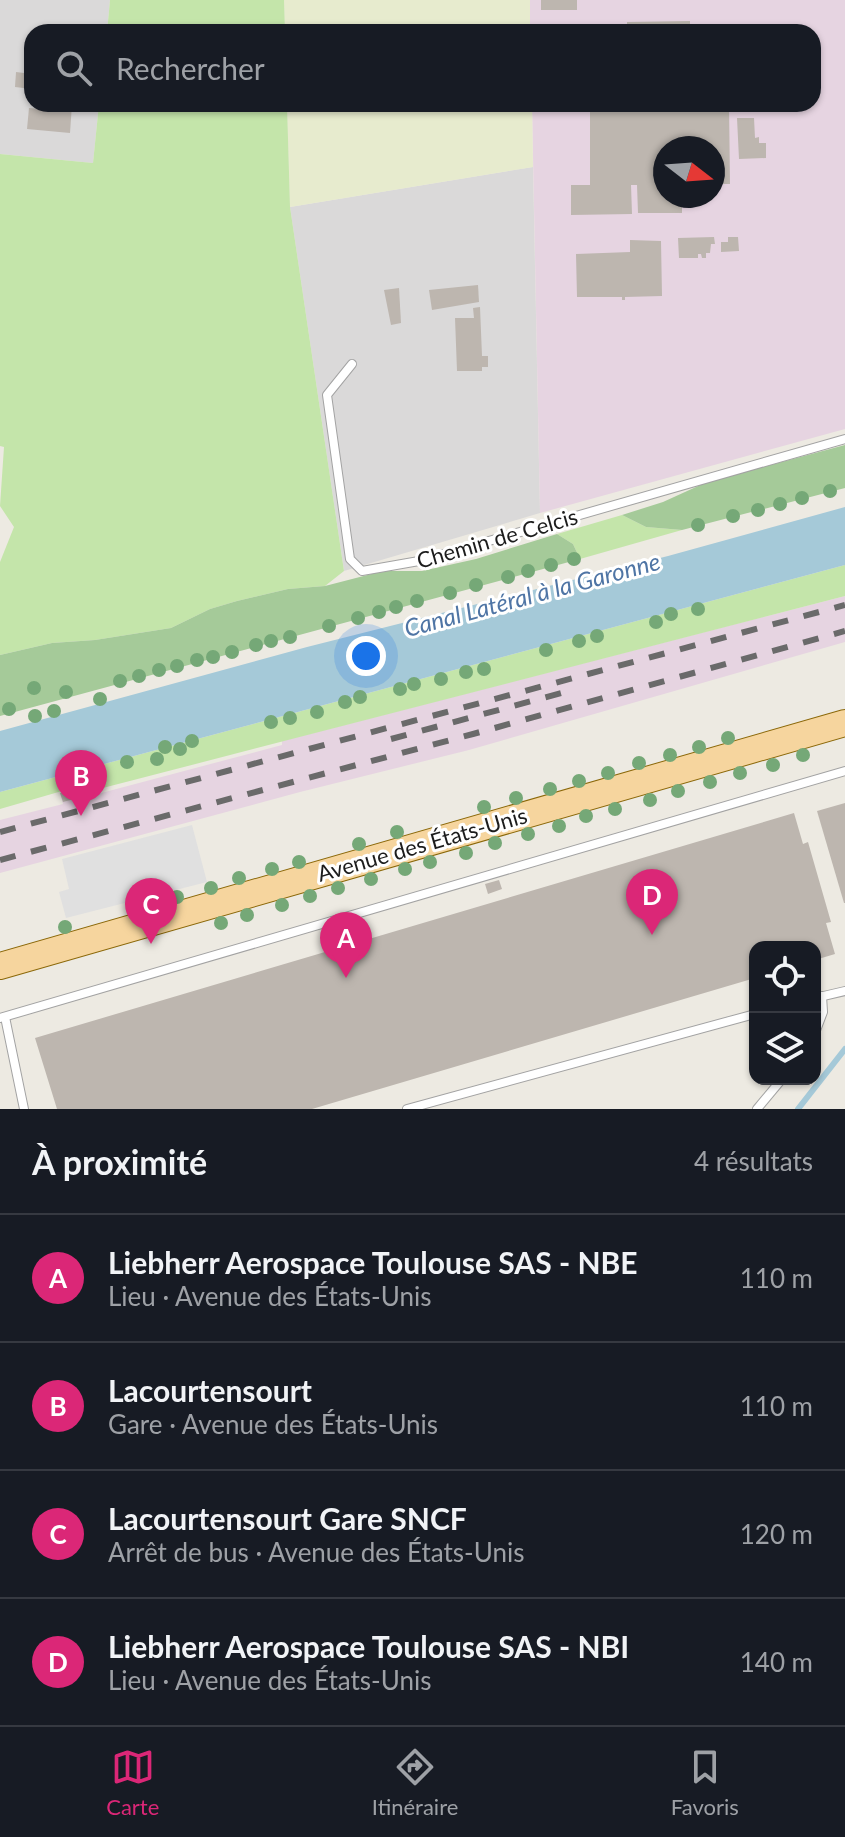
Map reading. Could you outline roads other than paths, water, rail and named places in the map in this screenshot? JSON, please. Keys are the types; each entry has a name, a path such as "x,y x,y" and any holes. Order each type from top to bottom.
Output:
{"main road":[{"name":"Avenue des États-Unis","path":"0,966 845,723"}],"lane":[{"name":"Chemin de Celcis","path":"352,364 327,395 350,559 362,571 419,561 845,439"},
{"path":"24,1109 2,1017 845,771"},
{"path":"821,997 845,991"},
{"path":"407,1109 749,1016"},
{"path":"757,1109 777,1085"}],"water":[{"name":"Canal Latéral à la Garonne","path":"845,507 845,565 0,792 0,731 307,647 668,556"}],"waterway":[{"path":"798,1109 845,1049"}],"railway":[{"path":"0,832 845,605"},
{"path":"0,860 845,631"},
{"path":"391,739 565,692"}],"place":[{"name":"Lacourtensourt","path":"81,816"},
{"name":"Liebherr Aerospace Toulouse SAS - NBI","path":"652,935"},
{"name":"Lacourtensourt Gare SNCF","path":"151,944"},
{"name":"Liebherr Aerospace Toulouse SAS - NBE","path":"346,978"}]}
